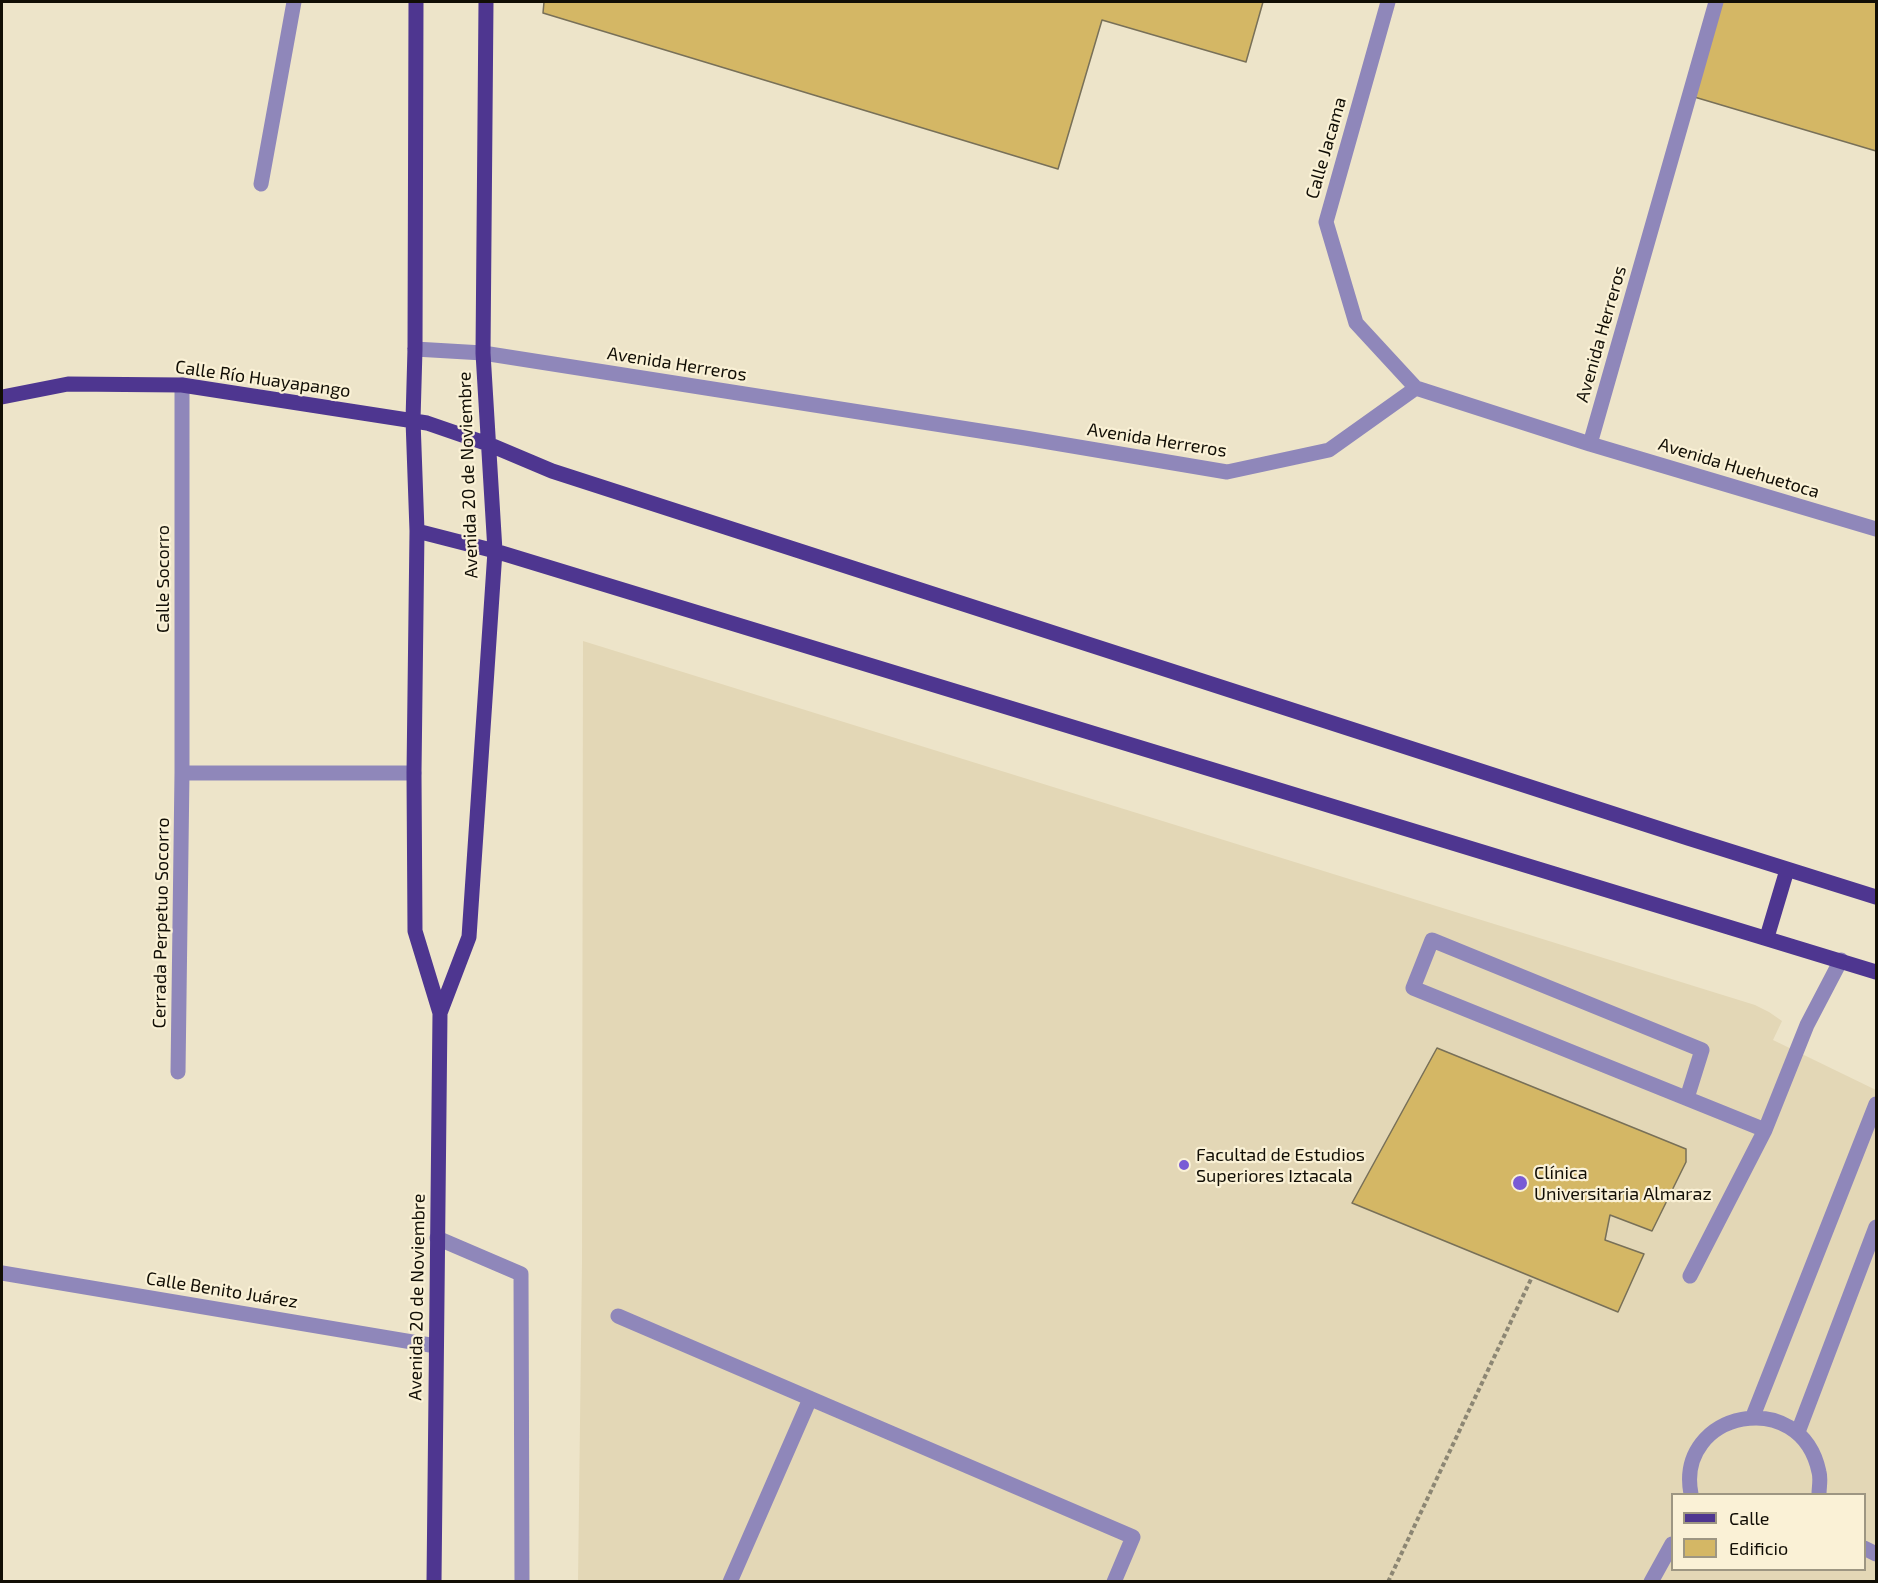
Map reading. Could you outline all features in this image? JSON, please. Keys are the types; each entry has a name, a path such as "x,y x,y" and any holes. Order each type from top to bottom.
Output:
{"main road":[{"name":"Avenida 20 de Noviembre","path":"416,2 413,420 417,531 415,931 440,1013 434,1581"},
{"name":"Avenida 20 de Noviembre","path":"440,1013 469,937 495,550 483,353 486,2"},
{"name":"Calle Río Huayapango","path":"2,397 68,384 182,385 413,420 488,444 552,471 1876,897"},
{"path":"417,531 495,550 1876,972"},
{"path":"1767,937 1787,870"}],"street":[{"path":"261,184 294,2"},
{"name":"Calle Jacama","path":"1388,2 1326,222 1356,323 1416,388"},
{"name":"Avenida Herreros","path":"1590,444 1716,2"},
{"name":"Avenida Herreros","path":"415,349 483,353 1227,472 1329,450 1416,388"},
{"name":"Calle Socorro","path":"182,385 182,773"},
{"path":"1416,388 1590,444"},
{"name":"Avenida Huehuetoca","path":"1590,444 1876,529"},
{"path":"182,773 414,773"},
{"name":"Cerrada Perpetuo Socorro","path":"178,1072 182,773"},
{"path":"1687,1098 1701,1050 1432,940 1413,988 1765,1130"},
{"path":"1690,1276 1765,1130 1807,1025 1840,960"},
{"path":"1753,1416 1873,1123 1876,1104"},
{"path":"1798,1432 1876,1227"},
{"path":"437,1238 521,1274 522,1581"},
{"name":"Calle Benito Juárez","path":"2,1273 436,1346"},
{"path":"618,1316 1133,1537 1114,1581"},
{"path":"730,1581 810,1399"},
{"path":"1692,1493 1689,1482 1694,1457 1707,1436 1729,1422 1753,1416 1769,1418 1798,1432 1813,1451 1820,1473 1819,1493"},
{"path":"1651,1581 1671,1546"}],"path":[{"path":"1388,1581 1532,1277"}],"shaded area":[{"name":"Facultad de Estudios Superiores Iztacala","path":"583,641 1755,1005 1782,1021 1773,1040 1876,1090 1876,1581 578,1582 582,1263"}],"building":[{"path":"544,2 1263,2 1246,62 1102,20 1058,169 543,13"},
{"path":"1721,2 1876,2 1876,151 1691,96"},
{"name":"Clínica Universitaria Almaraz","path":"1437,1048 1686,1149 1686,1162 1652,1231 1610,1215 1605,1240 1644,1254 1618,1312 1352,1203"}],"place":[{"name":"Facultad de Estudios Superiores Iztacala","path":"1184,1165"},
{"name":"Clínica Universitaria Almaraz","path":"1520,1183"}]}
